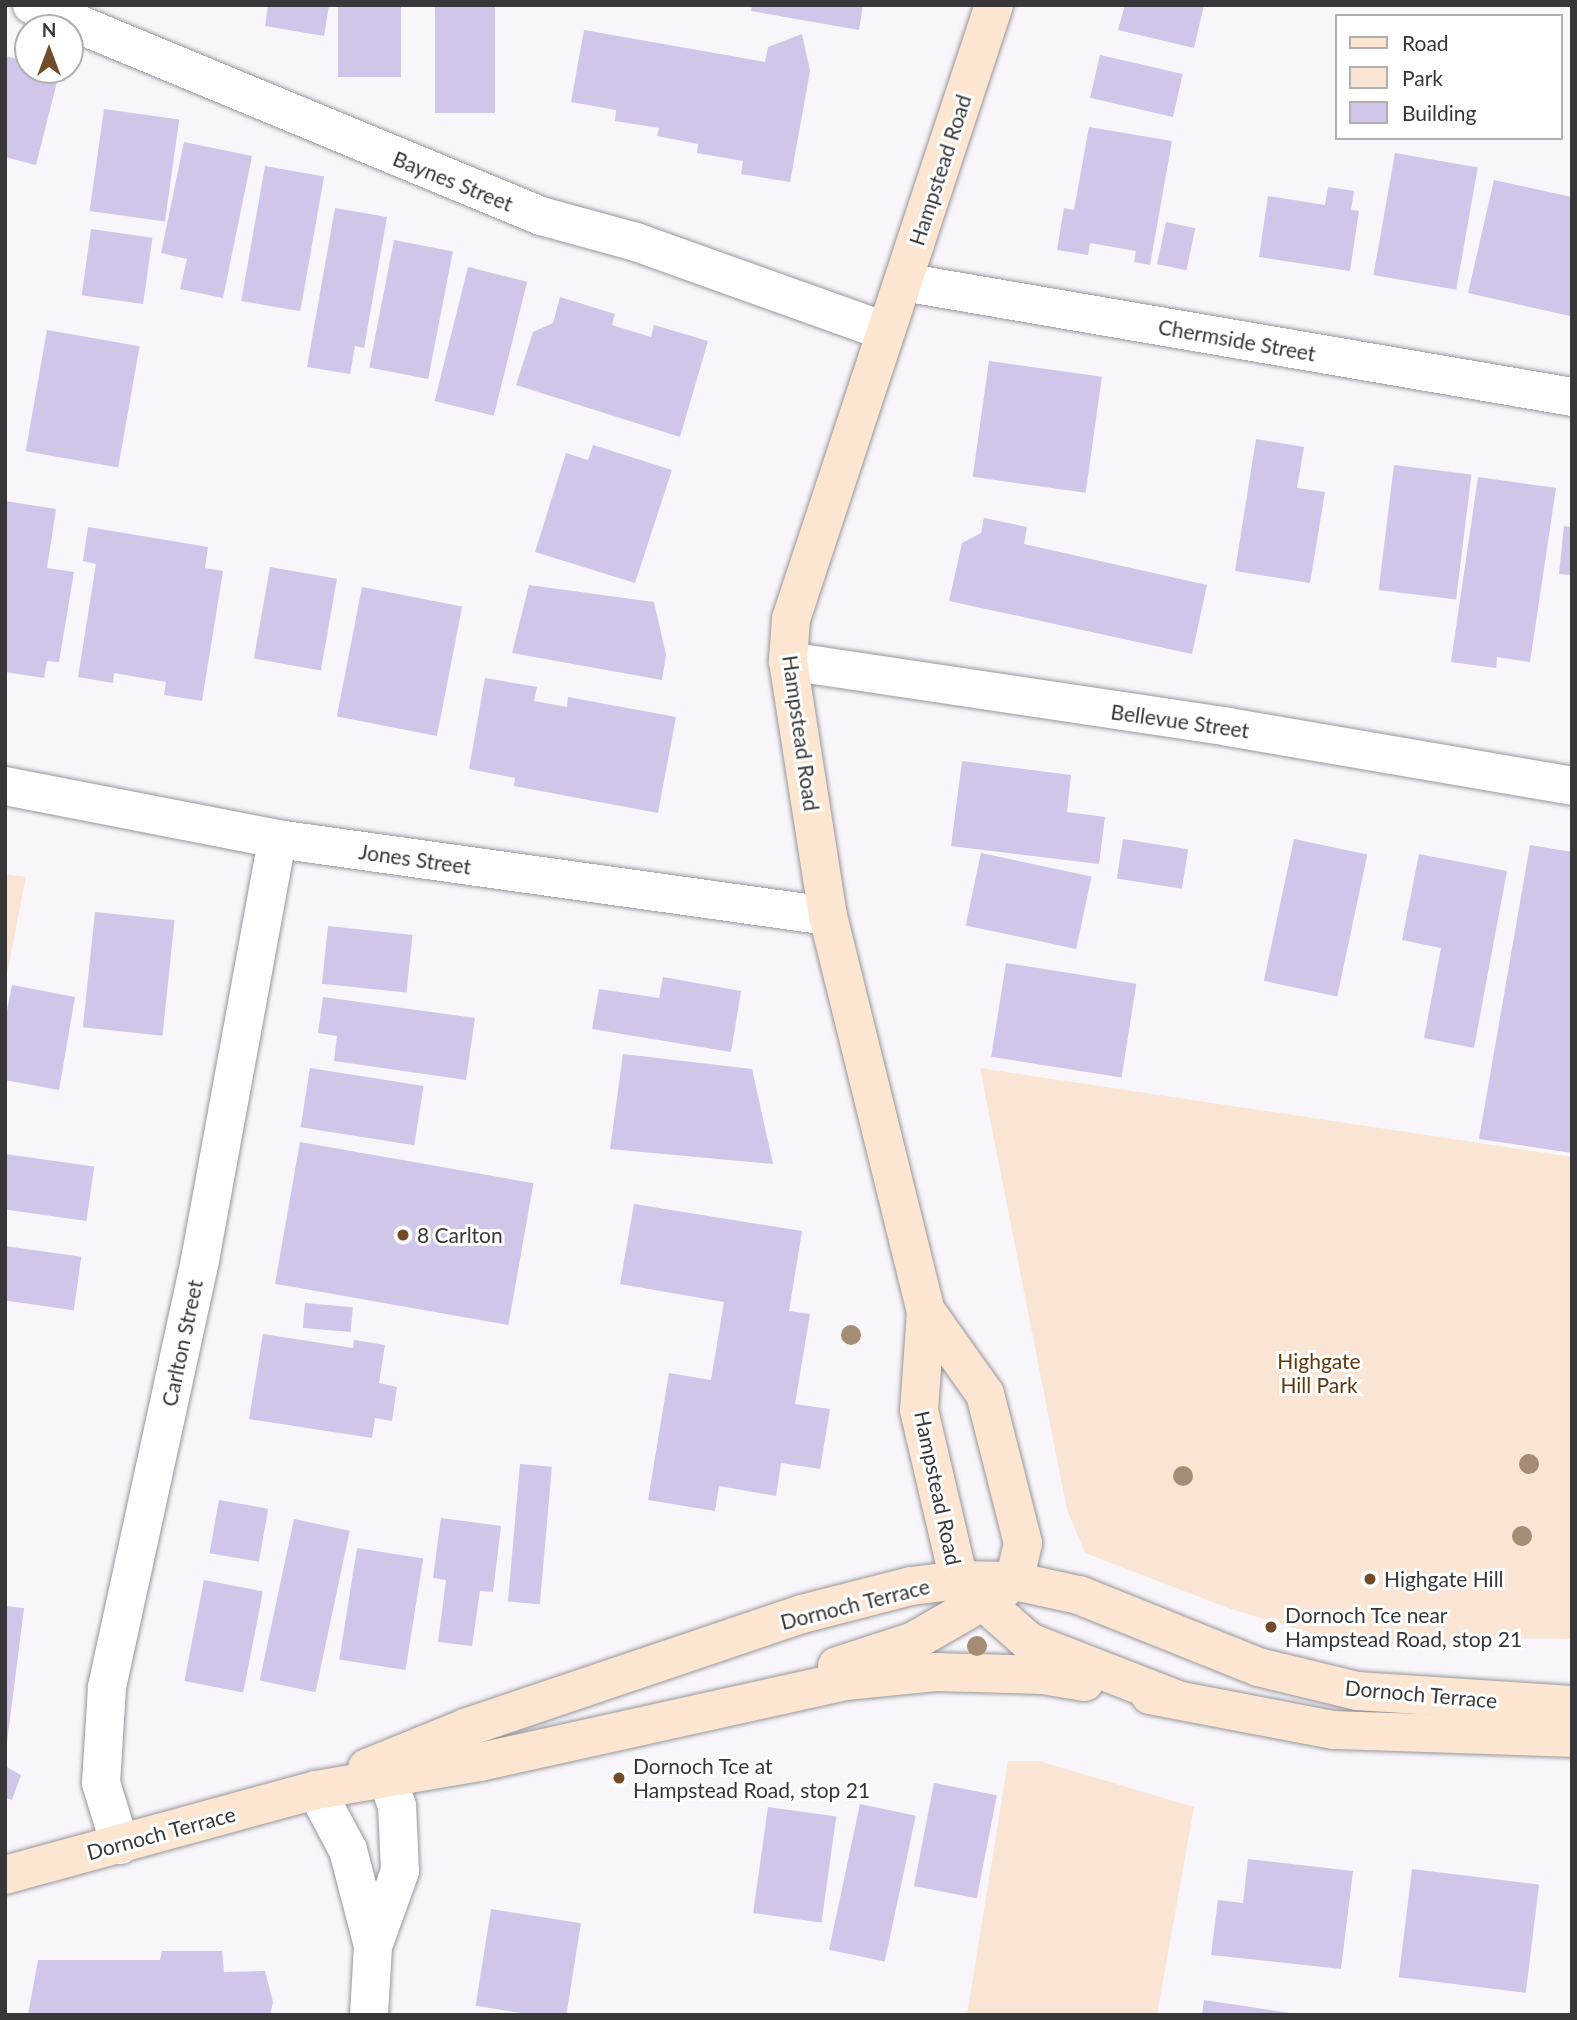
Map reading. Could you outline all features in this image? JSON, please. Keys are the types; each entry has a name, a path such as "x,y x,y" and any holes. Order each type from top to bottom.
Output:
{"street":[{"name":"Baynes Street","path":"32,5 541,216 636,242 884,331"},
{"name":"Hampstead Road","path":"926,1311 985,1394 1023,1543 986,1588 919,1410 926,1311 828,916 788,661 791,620 884,331 903,282 994,5"},
{"name":"Chermside Street","path":"903,282 1572,397"},
{"name":"Bellevue Street","path":"788,661 1228,727 1572,786"},
{"name":"Jones Street","path":"5,786 277,839 828,916"},
{"name":"Carlton Street","path":"120,1845 102,1783 107,1687 200,1260 277,839"},
{"name":"Dornoch Terrace","path":"382,1771 468,1727 802,1614 911,1586 986,1588 1118,1608 1258,1667 1357,1691 1572,1705"},
{"path":"689,1714 914,1641 986,1588 1029,1642 1175,1699"},
{"name":"Dornoch Terrace","path":"5,1875 382,1771 689,1714 846,1681 936,1671 1043,1675 1334,1730 1572,1738"},
{"path":"369,2015 373,1946 400,1871 397,1806 382,1771"},
{"path":"316,1790 348,1850 373,1946"}],"green space":[{"path":"5,874 26,877 5,984"},
{"name":"Highgate Hill Park","path":"980,1068 1572,1157 1572,1639 1498,1638 1480,1647 1432,1648 1327,1638 1228,1608 1085,1553 1067,1510"},
{"path":"1008,1761 1039,1761 1194,1807 1157,2015 967,2015"}],"building":[{"path":"268,5 329,5 324,36 265,26"},
{"path":"338,5 401,5 401,77 338,77"},
{"path":"435,5 495,5 495,113 435,113"},
{"path":"752,5 863,5 859,30 751,11"},
{"path":"1125,5 1204,5 1194,48 1118,30"},
{"path":"584,30 765,62 768,47 802,34 810,71 790,182 741,174 743,161 697,153 698,144 657,136 659,128 615,121 616,110 571,102"},
{"path":"1100,55 1183,74 1173,117 1090,98"},
{"path":"5,56 14,58 14,84 56,84 36,165 5,157"},
{"path":"104,109 179,120 165,222 90,211"},
{"path":"1089,127 1172,141 1150,265 1134,262 1136,251 1090,243 1088,255 1057,250 1064,208 1074,210"},
{"path":"184,142 252,156 223,298 180,289 187,259 161,253"},
{"path":"1395,153 1478,168 1456,290 1373,275"},
{"path":"265,166 324,176 300,311 241,301"},
{"path":"1494,180 1572,197 1570,316 1468,293"},
{"path":"1328,187 1354,191 1351,210 1359,211 1350,271 1259,257 1268,196 1325,205"},
{"path":"335,208 387,217 364,348 355,346 350,374 307,367"},
{"path":"1166,222 1195,228 1186,270 1157,264"},
{"path":"91,229 152,238 143,304 82,295"},
{"path":"394,240 453,251 428,379 369,368"},
{"path":"468,267 527,282 494,416 435,401"},
{"path":"560,297 615,314 612,325 651,337 654,325 708,341 680,437 516,385 533,332 553,323"},
{"path":"47,330 140,346 118,467 26,451"},
{"path":"989,361 1102,377 1086,493 973,477"},
{"path":"1256,439 1304,447 1297,488 1325,492 1310,583 1235,571"},
{"path":"593,445 672,470 635,583 535,552 566,453 588,460"},
{"path":"1394,465 1471,475 1456,600 1379,590"},
{"path":"1478,477 1556,488 1530,662 1497,657 1496,668 1451,662"},
{"path":"5,501 56,509 47,568 74,572 59,662 47,661 44,678 5,672"},
{"path":"984,518 1027,527 1024,544 1207,585 1192,654 949,601 962,543 981,533"},
{"path":"1564,526 1572,527 1572,575 1559,574"},
{"path":"88,527 208,547 205,568 223,571 202,701 164,695 166,682 114,673 113,683 78,677 96,564 83,561"},
{"path":"270,567 337,579 321,670 254,659"},
{"path":"529,585 654,602 666,655 662,680 512,653"},
{"path":"362,587 462,606 437,736 337,717"},
{"path":"485,678 537,687 534,701 567,707 568,697 676,717 658,813 514,786 515,778 469,769"},
{"path":"962,761 1071,775 1067,812 1105,817 1099,864 951,846"},
{"path":"1123,839 1188,849 1182,889 1117,879"},
{"path":"1294,839 1367,855 1337,996 1264,981"},
{"path":"1530,845 1572,852 1572,1153 1479,1139"},
{"path":"981,853 1092,876 1076,949 966,925"},
{"path":"1419,854 1507,871 1474,1048 1424,1038 1441,948 1402,940"},
{"path":"95,912 175,920 162,1036 83,1027"},
{"path":"328,926 413,935 406,993 322,984"},
{"path":"1006,963 1136,984 1122,1077 991,1057"},
{"path":"663,977 741,991 731,1052 592,1029 599,989 659,998"},
{"path":"12,985 75,997 59,1090 5,1080 5,1021"},
{"path":"323,997 475,1018 466,1080 334,1061 337,1036 318,1033"},
{"path":"623,1054 752,1069 773,1164 610,1149"},
{"path":"310,1068 424,1086 414,1145 301,1127"},
{"name":"8 Carlton","path":"300,1142 533,1183 508,1325 275,1284"},
{"path":"5,1154 94,1167 86,1221 5,1210"},
{"path":"634,1204 802,1231 789,1311 810,1314 795,1404 830,1409 820,1469 781,1463 776,1496 719,1486 715,1511 648,1500 669,1373 711,1380 724,1302 620,1284"},
{"path":"5,1246 81,1257 74,1310 5,1301"},
{"path":"305,1303 353,1307 351,1332 303,1328"},
{"path":"263,1334 353,1348 354,1340 385,1345 379,1383 397,1387 392,1421 375,1418 372,1438 249,1419"},
{"path":"520,1464 552,1467 540,1604 508,1601"},
{"path":"219,1500 268,1509 259,1562 210,1553"},
{"path":"441,1518 501,1526 493,1592 480,1591 472,1646 438,1642 446,1580 433,1578"},
{"path":"294,1519 350,1531 315,1692 260,1680"},
{"path":"357,1548 423,1558 405,1670 339,1660"},
{"path":"204,1580 263,1591 243,1693 184,1681"},
{"path":"5,1606 24,1608 7,1742 5,1742"},
{"path":"5,1766 21,1775 12,1800 5,1798"},
{"path":"934,1783 997,1795 977,1898 914,1886"},
{"path":"860,1804 916,1816 885,1962 829,1950"},
{"path":"768,1807 836,1817 821,1923 753,1913"},
{"path":"1248,1859 1353,1871 1341,1969 1211,1955 1218,1900 1243,1903"},
{"path":"1412,1869 1539,1885 1526,1993 1399,1977"},
{"path":"491,1909 581,1923 566,2015 534,2015 476,2006"},
{"path":"162,1951 222,1951 224,1972 265,1971 273,2002 270,2015 28,2015 38,1960 160,1960"},
{"path":"1204,2000 1290,2013 1290,2015 1202,2015"}],"place":[{"name":"8 Carlton","path":"403,1235"},
{"name":"Highgate Hill","path":"1370,1579"},
{"name":"Dornoch Tce near Hampstead Road, stop 21","path":"1271,1627"},
{"name":"Dornoch Tce at Hampstead Road, stop 21","path":"619,1778"}]}
